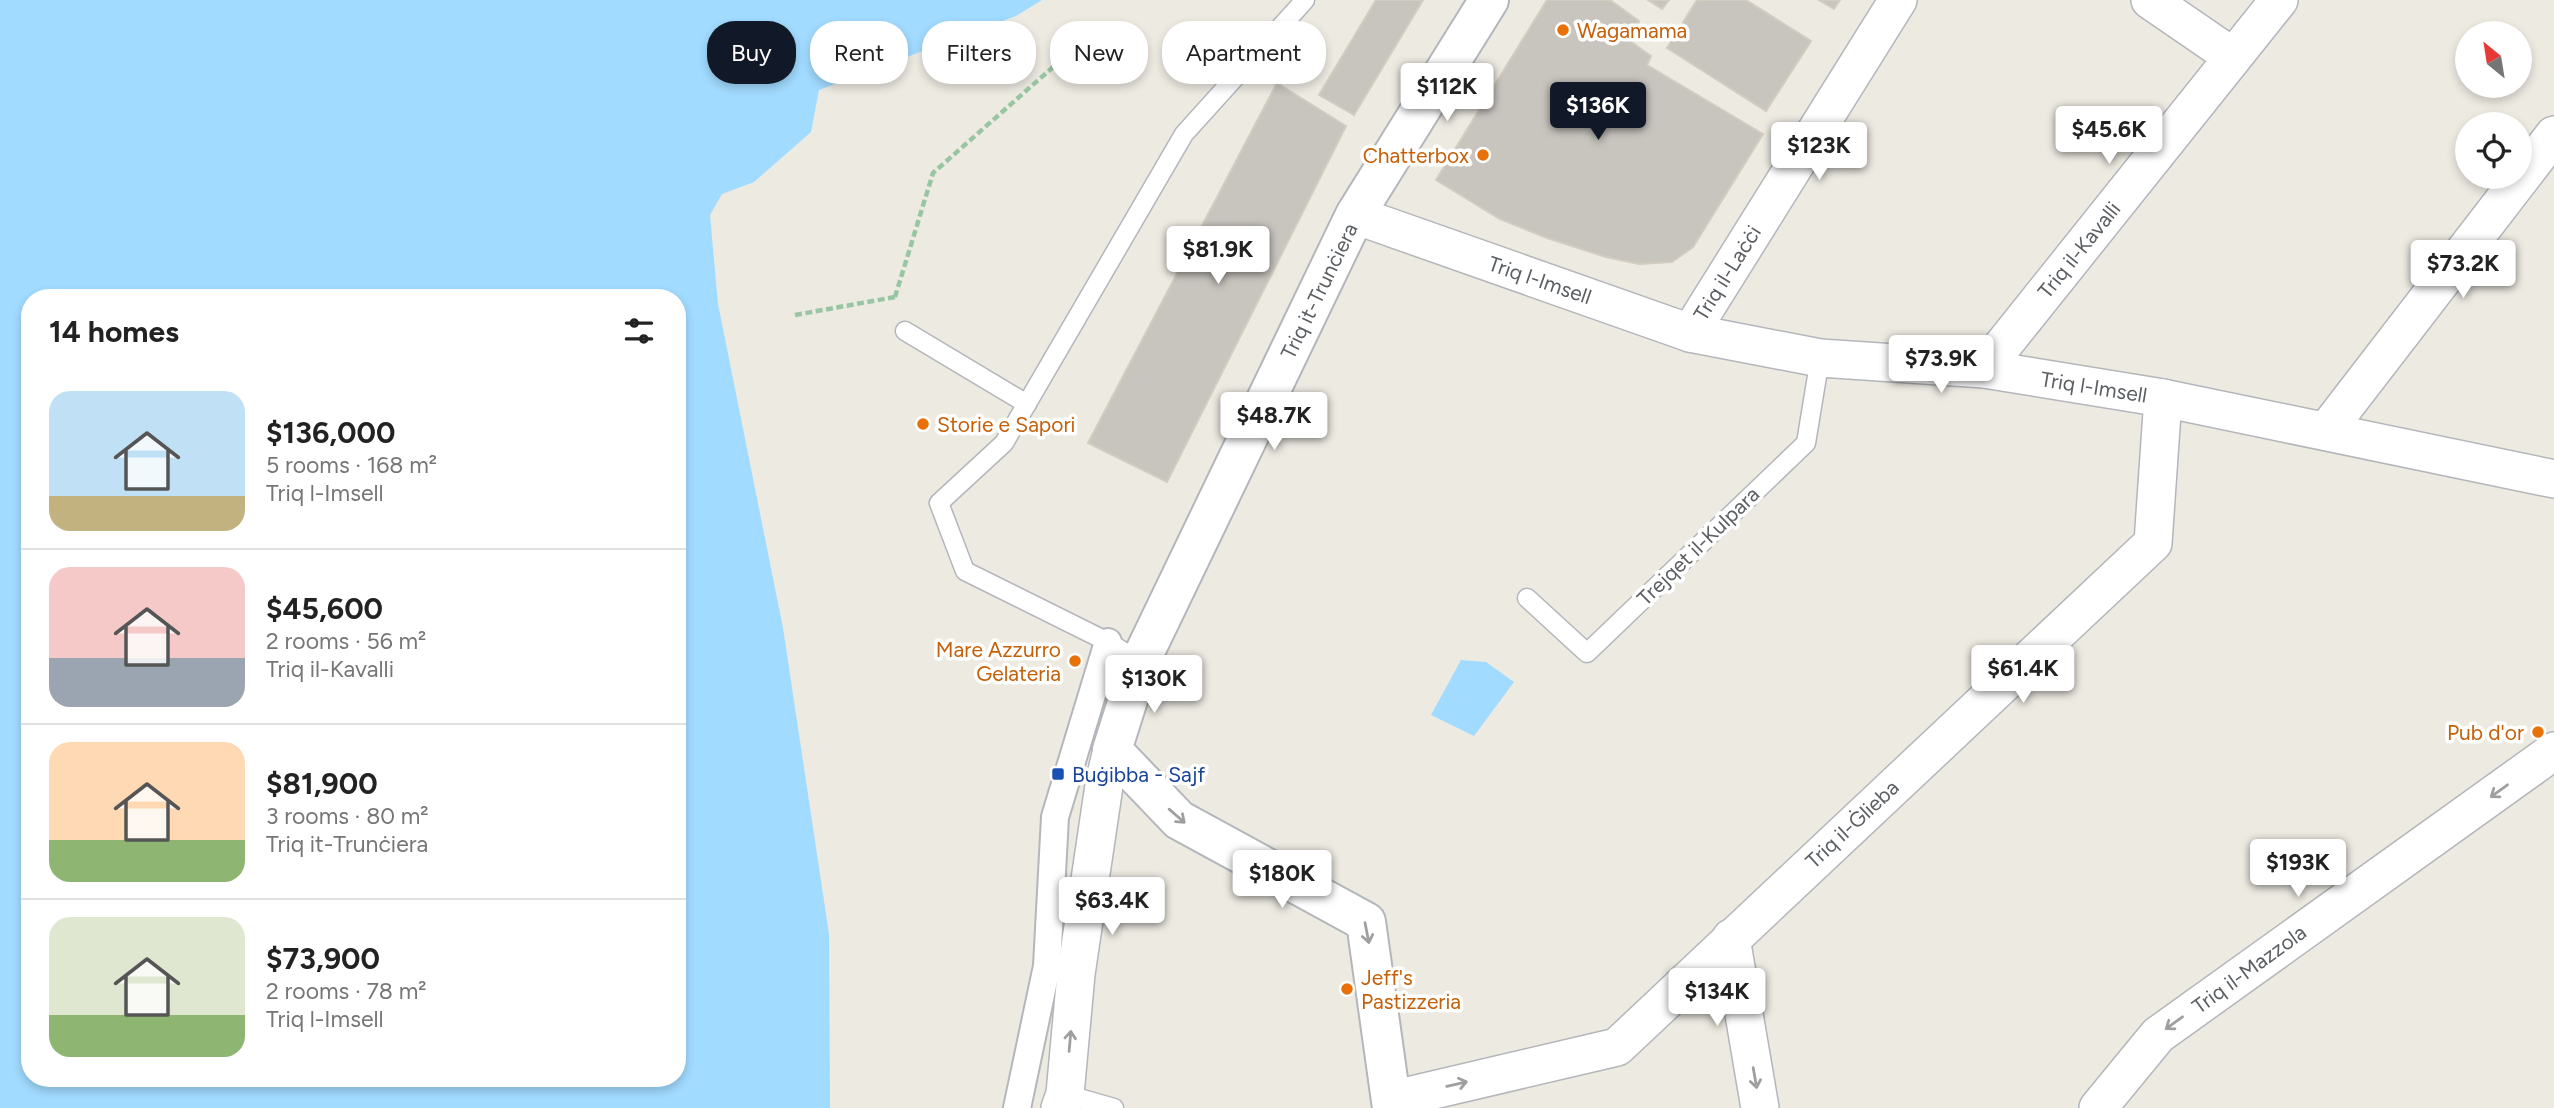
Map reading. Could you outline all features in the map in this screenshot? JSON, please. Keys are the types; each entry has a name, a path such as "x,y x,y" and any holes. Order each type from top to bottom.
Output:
{"street":[{"name":"Triq it-Trunċiera","path":"1112,750 1140,662 1355,215 1489,0"},
{"name":"Triq il-Laċċi","path":"1690,333 1898,0"},
{"path":"2150,0 2233,57"},
{"name":"Triq il-Kavalli","path":"1984,369 2279,0"},
{"path":"2326,431 2554,135"},
{"name":"Triq l-Imsell","path":"1355,215 1690,333 1820,358 1984,369 2163,398 2554,479"},
{"name":"Triq il-Ġlieba","path":"1392,1104 1617,1047 2153,543 2163,398"},
{"path":"1017,1108 1047,966 1055,817 1108,642"},
{"path":"1063,1101 1076,974 1105,779 1112,750"},
{"path":"1112,750 1180,820 1366,922 1392,1104"},
{"name":"Triq il-Mazzola","path":"2098,1108 2158,1035 2554,751"},
{"path":"1731,938 1760,1108"}],"lane":[{"path":"1140,662 1108,642 965,571 939,503 1004,443 1184,134 1305,0"},
{"path":"905,331 1027,404"},
{"name":"Trejqet il-Kulpara","path":"1527,598 1587,653 1806,443 1820,358"},
{"path":"1063,1101 1114,1108"}],"path":[{"path":"905,331 895,297 933,173 1050,70"},
{"path":"795,314 895,297"}],"water":[{"path":"0,0 1042,0 1003,21 922,21 922,51 908,57 908,21 810,21 810,84 835,84 819,90 811,132 754,182 722,194 710,215 718,304 783,628 829,934 830,1108 0,1108"},
{"path":"1461,660 1486,662 1514,682 1474,736 1431,715"}],"building":[{"path":"1376,0 1423,0 1354,115 1319,95"},
{"path":"1547,0 1610,0 1639,21 1630,41 1651,56 1647,65 1763,134 1693,247 1672,262 1639,264 1606,257 1547,238 1500,219 1436,180"},
{"path":"1648,0 1669,0 1662,9"},
{"path":"1697,0 1746,0 1811,41 1766,111 1667,48"},
{"path":"1819,0 1840,0 1834,9"},
{"path":"1276,84 1346,126 1167,482 1088,443"}],"place":[{"name":"Wagamama","path":"1563,30"},
{"name":"Chatterbox","path":"1483,155"},
{"name":"Storie e Sapori","path":"923,424"},
{"name":"Mare Azzurro Gelateria","path":"1075,661"},
{"name":"Pub d'or","path":"2538,732"},
{"name":"Buġibba - Sajf","path":"1058,774"},
{"name":"Jeff's Pastizzeria","path":"1347,989"}]}
